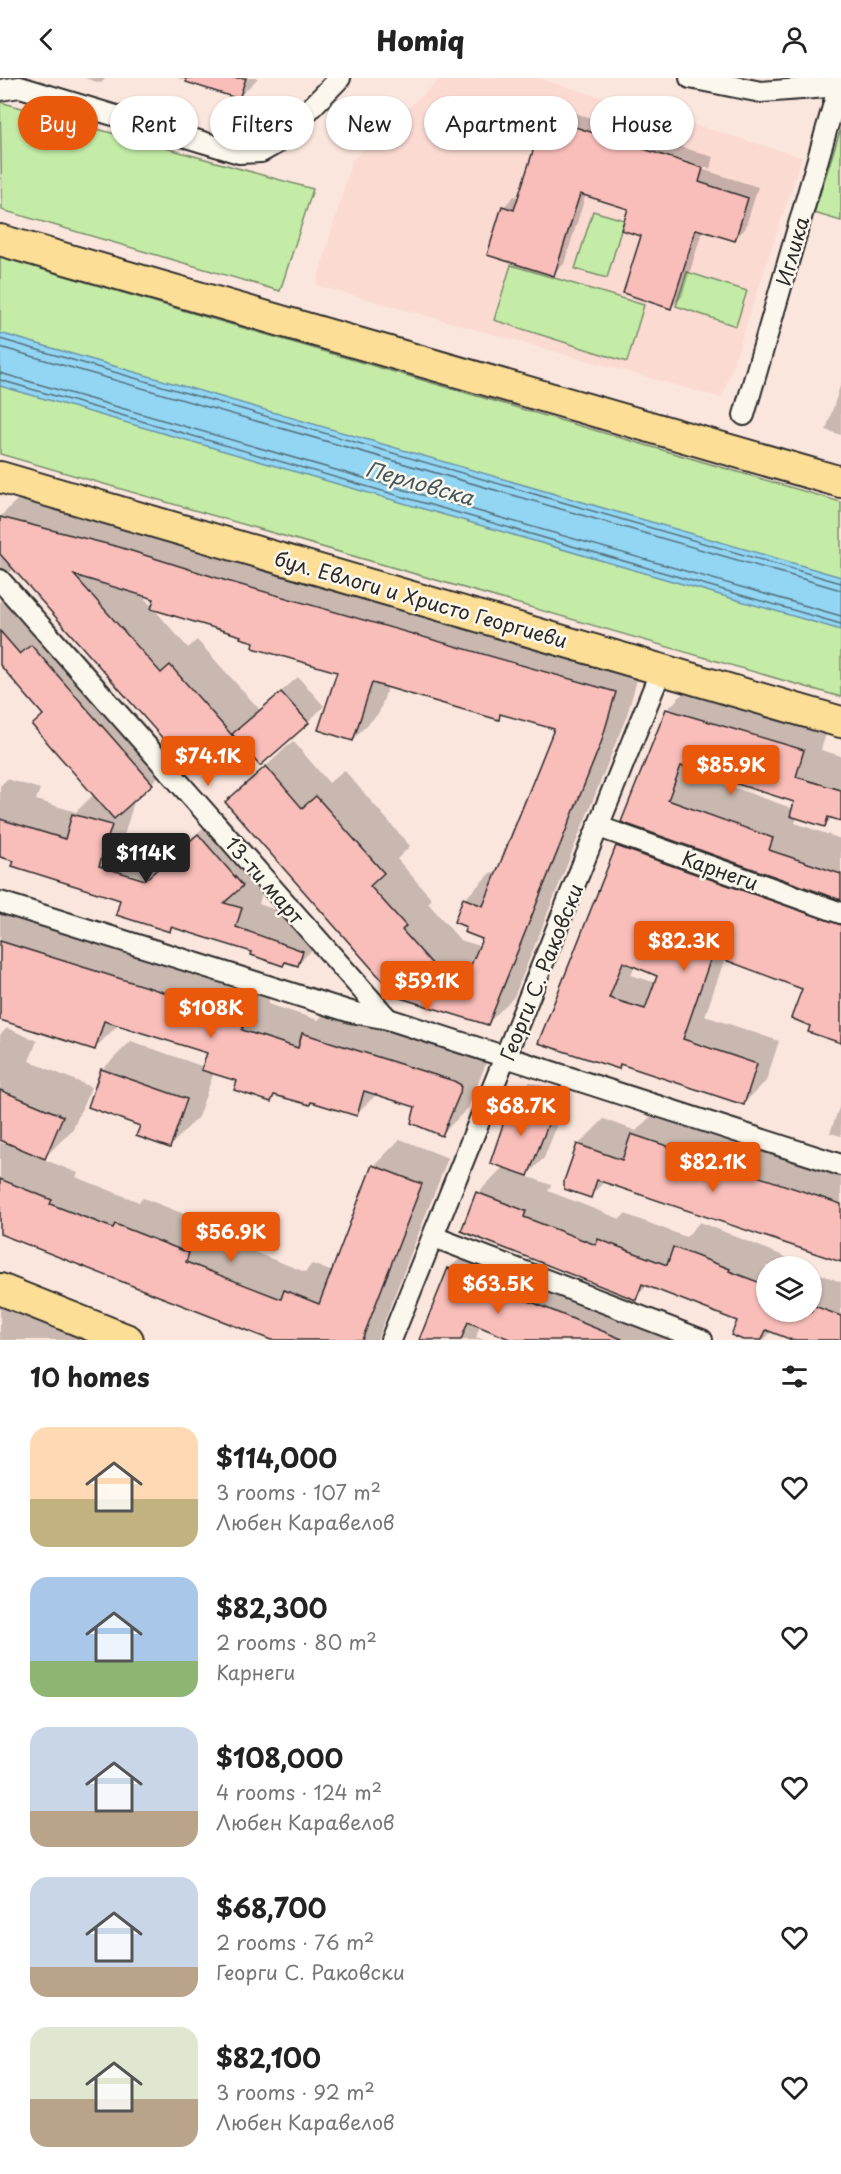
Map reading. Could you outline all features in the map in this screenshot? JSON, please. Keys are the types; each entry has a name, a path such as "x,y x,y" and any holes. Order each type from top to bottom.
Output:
{"main road":[{"path":"0,240 841,482"},
{"name":"бул. Евлоги и Христо Георгиеви","path":"0,477 841,722"},
{"path":"0,1289 128,1340"}],"street":[{"path":"0,90 20,87 239,153 261,152 277,143 340,78"},
{"path":"690,78 761,92 840,86"},
{"name":"Иглика","path":"744,415 840,86"},
{"name":"13-ти март","path":"0,580 388,1019"},
{"name":"Георги С. Раковски","path":"391,1340 662,670"},
{"name":"Карнеги","path":"598,827 841,913"},
{"path":"0,902 351,1012 388,1019 841,1165"},
{"path":"434,1237 702,1340"}],"shaded area":[{"path":"441,78 537,78 597,96 590,96 590,150 694,150 694,125 802,157 722,398 316,285 352,160 363,150 412,150 412,105"}],"green space":[{"path":"0,102 18,107 18,150 98,150 98,129 110,133 110,150 173,150 313,189 280,291 2,210"},
{"path":"841,128 841,221 814,213"},
{"path":"593,211 624,220 607,278 575,269"},
{"path":"0,257 841,502 841,697 0,454"},
{"path":"511,265 644,305 627,362 494,320"},
{"path":"687,272 747,291 736,326 676,306"}],"water":[{"name":"Перловска","path":"0,333 841,577 841,630 0,386"}],"building":[{"path":"186,78 246,78 240,96 230,96 186,82"},
{"path":"578,128 590,132 590,150 647,150 703,168 699,182 748,198 735,241 696,229 671,309 623,293 641,236 621,230 628,209 580,194 554,276 487,255 502,206 514,210 533,150 578,150"},
{"path":"0,517 119,547 227,581 616,692 601,743 488,1025 397,997 225,802 266,766 302,808 316,796 384,873 370,886 406,926 402,930 434,966 466,977 482,939 464,932 466,927 454,922 463,898 483,906 554,729 500,714 499,720 372,683 353,741 318,730 337,672 253,648 254,642 240,638 241,636 151,609 154,599 74,575 161,673 170,665 237,741 205,770 197,760 188,767 0,554"},
{"path":"0,631 20,654 31,645 153,784 114,819 32,725 43,715 0,665"},
{"path":"281,692 309,723 260,766 232,734"},
{"path":"666,709 804,750 796,777 841,790 841,821 828,817 825,827 790,816 794,802 681,766 668,800 773,838 769,850 841,874 841,900 621,822"},
{"path":"72,814 112,825 99,866 145,880 198,834 243,886 224,903 242,908 236,927 303,951 298,966 285,962 283,966 251,955 252,952 171,927 170,932 116,915 120,900 12,866 14,861 0,857 0,819 65,839"},
{"path":"616,846 841,925 841,1043 808,1032 810,1026 791,1018 802,989 712,955 683,1039 757,1064 744,1105 620,1064 619,1069 538,1043","holes":["623,962 657,976 645,1009 609,998"]},
{"path":"0,941 246,1018 242,1030 298,1048 302,1033 454,1081 461,1085 460,1093 442,1136 411,1123 415,1107 364,1091 357,1116 311,1102 310,1105 274,1095 271,1102 234,1090 237,1081 201,1070 207,1053 104,1021 95,1050 0,1020"},
{"path":"101,1069 187,1099 170,1148 136,1136 140,1126 88,1107"},
{"path":"0,1090 63,1116 45,1159 0,1140"},
{"path":"512,1098 553,1112 528,1176 490,1163"},
{"path":"631,1134 841,1204 841,1262 597,1180 591,1198 564,1189 564,1181 577,1144 622,1160"},
{"path":"372,1165 422,1184 362,1340 271,1340 0,1234 0,1179 52,1200 50,1204 113,1228 115,1224 189,1253 186,1262 281,1299 284,1290 319,1304"},
{"path":"476,1192 526,1211 524,1217 596,1245 598,1239 667,1265 673,1247 756,1281 756,1322 822,1322 822,1309 841,1316 841,1340 792,1340 766,1330 762,1340 743,1340 731,1335 737,1321 642,1284 636,1300 461,1231"},
{"path":"448,1268 622,1340 512,1340 468,1322 461,1340 419,1340"}]}
